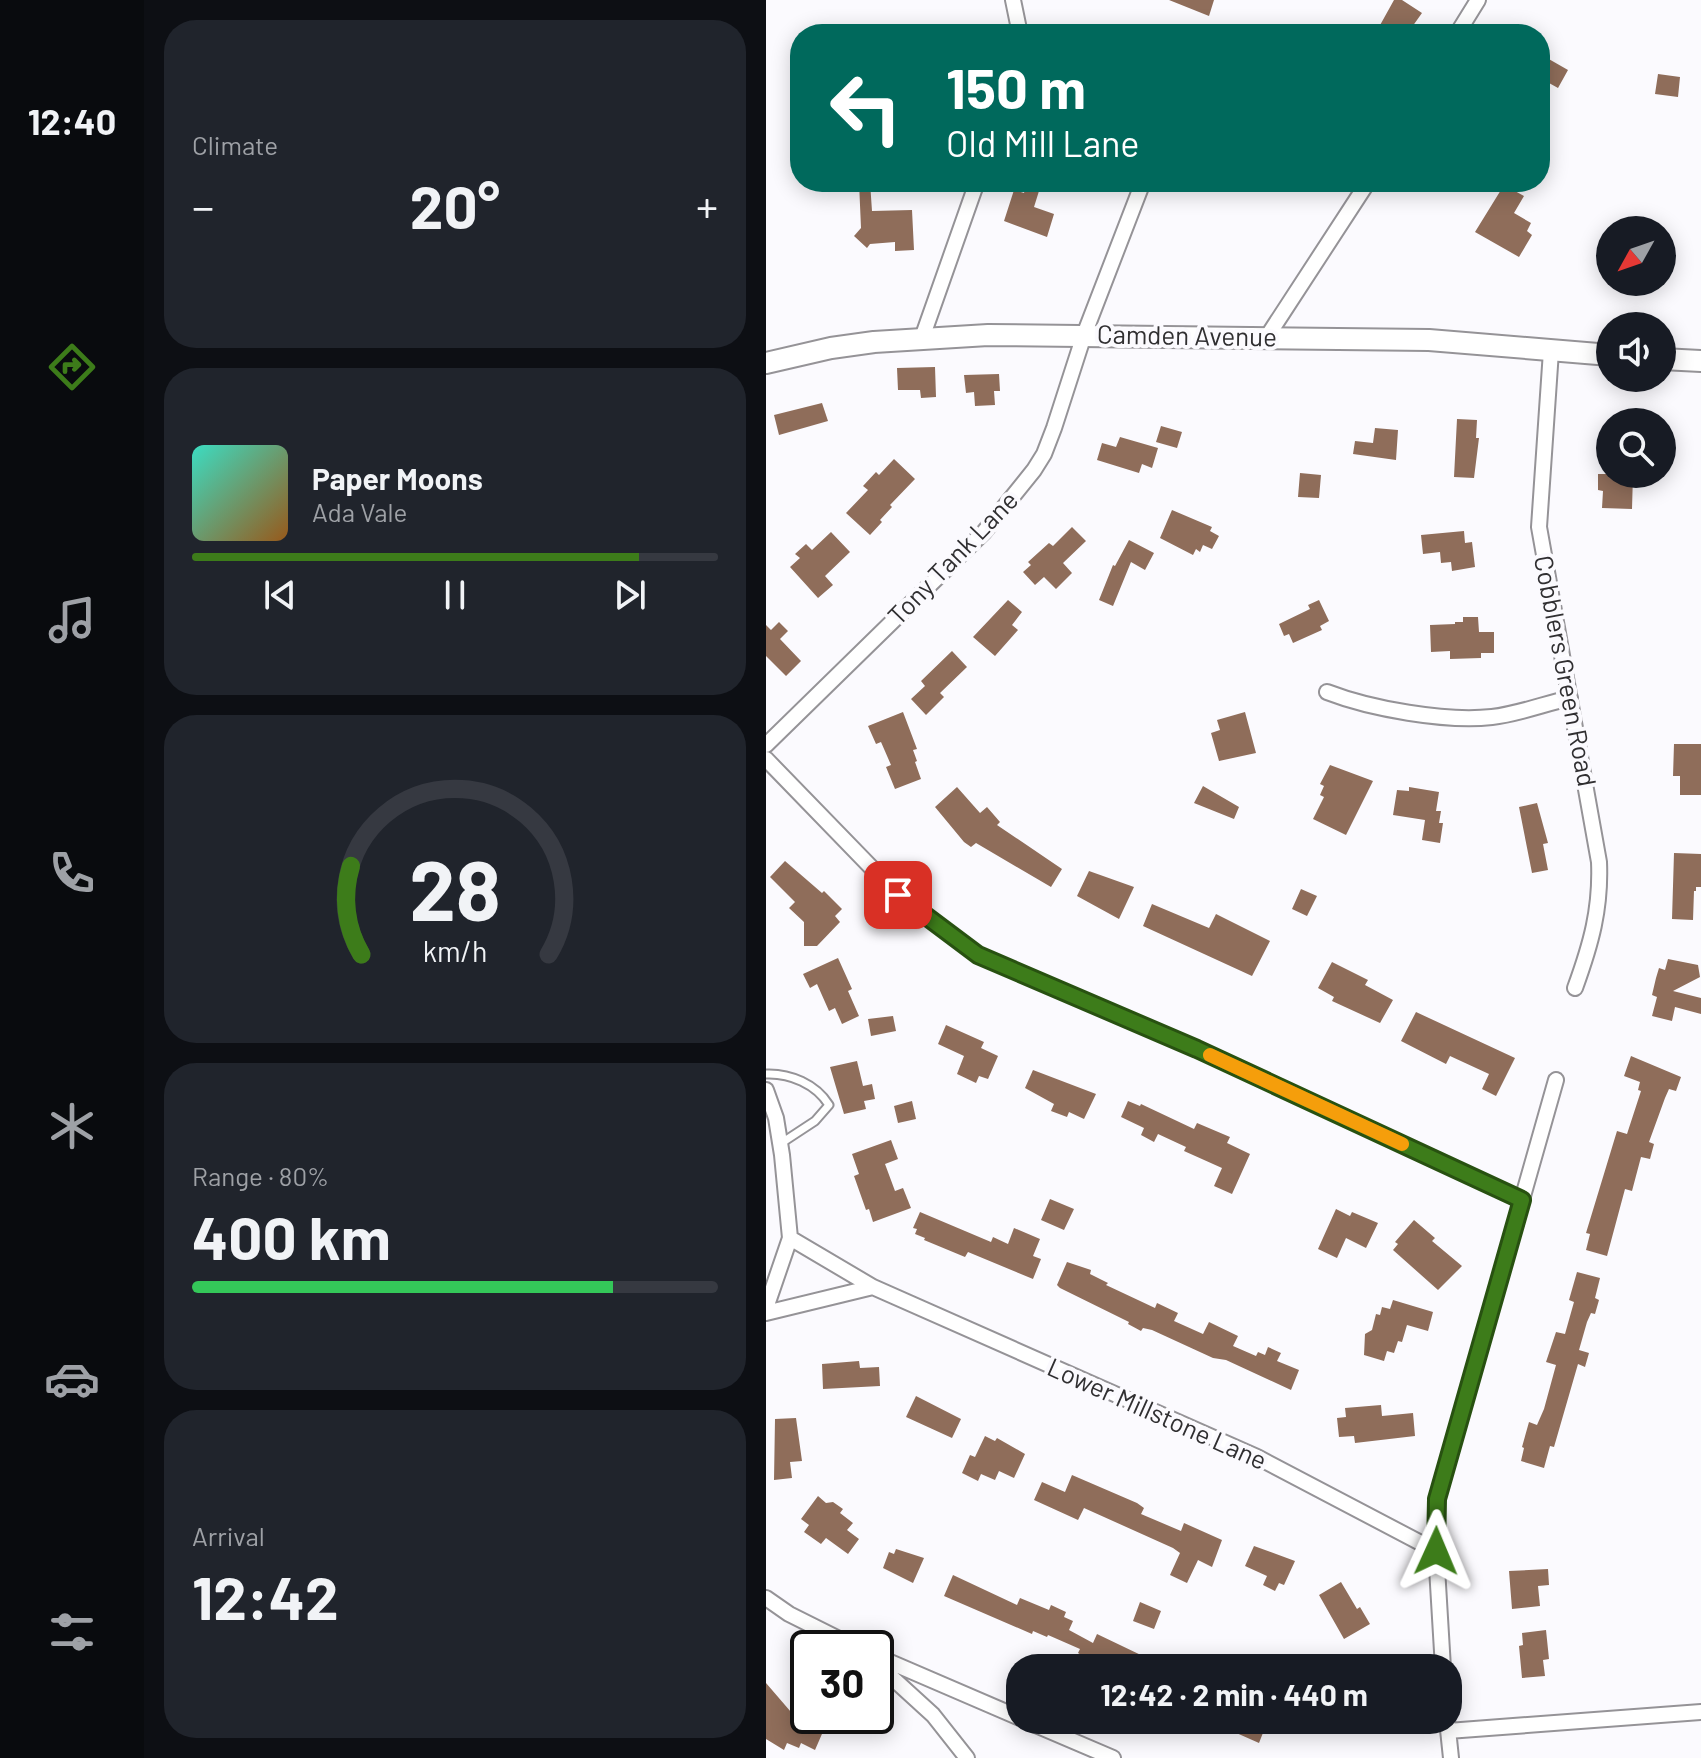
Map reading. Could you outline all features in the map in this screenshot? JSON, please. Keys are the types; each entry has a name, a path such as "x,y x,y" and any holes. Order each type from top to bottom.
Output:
{"street":[{"path":"1013,0 1018,24"},
{"path":"1463,24 1478,0"},
{"path":"922,338 973,192"},
{"name":"Tony Tank Lane","path":"766,745 984,532 1021,489 1044,454 1084,335 1139,192"},
{"path":"1267,337 1361,192"},
{"name":"Camden Avenue","path":"766,363 831,348 922,338 1084,335 1429,340 1596,354"},
{"name":"Cobblers Green Road","path":"1551,351 1539,527 1595,832 1600,894 1593,938 1575,988"},
{"path":"1676,360 1701,361"},
{"path":"1327,692 1369,704 1469,718 1496,716 1570,698"},
{"path":"766,759 898,895 978,955 1197,1049 1522,1200"},
{"path":"1442,1654 1436,1551 1437,1499 1556,1080"},
{"path":"766,1090 776,1118 790,1238 766,1311"},
{"name":"Lower Millstone Lane","path":"790,1238 873,1287 1257,1457 1436,1551"},
{"path":"766,1311 873,1287"},
{"path":"766,1598 821,1630"},
{"path":"894,1664 1006,1712"},
{"path":"894,1679 933,1715 967,1758"},
{"path":"1462,1725 1701,1712"},
{"path":"1057,1734 1113,1758"},
{"path":"1449,1734 1451,1758"}],"lane":[{"path":"766,1074 783,1074 821,1091 829,1105 815,1121 780,1144"}],"building":[{"path":"1169,0 1214,0 1209,16"},
{"path":"1394,0 1402,0 1422,13 1414,24 1381,24"},
{"path":"1550,60 1568,70 1558,88 1550,84"},
{"path":"1658,74 1680,77 1678,97 1655,94"},
{"path":"859,192 871,192 872,211 912,210 914,250 895,251 895,242 870,244 867,248 854,236 861,228"},
{"path":"1013,192 1039,192 1034,207 1054,214 1047,237 1004,221"},
{"path":"1500,192 1517,192 1524,196 1514,213 1531,223 1527,231 1532,235 1519,257 1475,232"},
{"path":"935,367 936,397 921,398 920,390 898,390 897,368"},
{"path":"999,374 1000,391 994,391 995,405 975,406 974,392 966,393 964,375"},
{"path":"822,403 828,421 779,435 774,415"},
{"path":"1457,419 1477,420 1476,438 1479,438 1474,478 1454,477"},
{"path":"1161,426 1182,432 1177,448 1156,442"},
{"path":"1375,428 1398,430 1396,460 1353,454 1355,441 1373,443"},
{"path":"1120,437 1158,448 1152,468 1142,464 1139,473 1097,460 1102,443 1116,447"},
{"path":"894,459 915,479 890,505 892,507 880,520 882,522 870,535 846,513 868,490 863,486"},
{"path":"1300,473 1321,475 1319,498 1298,497"},
{"path":"1633,488 1632,509 1602,508 1603,491 1598,490"},
{"path":"1172,510 1212,527 1210,531 1219,536 1212,549 1203,545 1200,552 1196,549 1193,555 1160,538"},
{"path":"1072,527 1086,541 1063,563 1072,573 1056,589 1044,577 1035,585 1023,572 1031,565 1028,562 1049,543 1053,546"},
{"path":"1464,531 1465,543 1472,542 1475,567 1452,571 1451,562 1441,563 1440,552 1423,554 1421,535"},
{"path":"831,532 850,552 825,576 833,585 818,598 790,567 800,558 795,554 806,544 812,550"},
{"path":"1129,540 1154,553 1145,570 1131,562 1113,606 1099,600 1113,565"},
{"path":"1008,600 1022,612 1012,625 1018,630 995,656 973,637"},
{"path":"1319,600 1329,621 1320,626 1322,630 1293,643 1289,634 1284,636 1279,624 1310,609 1308,605"},
{"path":"1463,617 1478,617 1479,632 1494,632 1494,653 1481,653 1481,658 1450,659 1450,651 1431,652 1430,625 1455,624 1463,622"},
{"path":"779,622 788,631 780,639 801,661 786,676 766,656 766,625 771,630"},
{"path":"952,651 967,667 940,693 944,697 926,715 911,699 925,686 921,681"},
{"path":"903,712 917,749 913,750 921,779 895,789 886,767 891,765 881,742 876,744 868,726"},
{"path":"1245,712 1256,753 1219,761 1211,733 1220,730 1217,720"},
{"path":"1674,744 1701,744 1701,795 1680,795 1680,776 1673,776"},
{"path":"1330,765 1373,781 1346,835 1313,819 1324,797 1320,795 1324,786 1320,784"},
{"path":"1203,786 1239,807 1234,819 1194,803"},
{"path":"957,787 980,813 987,807 1000,822 997,825 1062,869 1051,887 976,843 971,847 964,842 935,807"},
{"path":"1409,787 1439,792 1436,811 1441,811 1439,823 1443,823 1440,843 1422,840 1425,820 1393,815 1397,790 1409,791"},
{"path":"1537,803 1548,843 1543,844 1548,870 1532,873 1519,807"},
{"path":"1674,853 1701,854 1701,887 1696,887 1694,891 1693,920 1672,919"},
{"path":"785,861 842,909 835,916 840,922 817,946 804,946 804,922 789,908 795,902 770,877"},
{"path":"1089,871 1134,887 1119,919 1077,896"},
{"path":"1301,889 1317,896 1307,916 1292,909"},
{"path":"1152,904 1209,928 1216,914 1270,941 1252,976 1143,926"},
{"path":"838,958 852,989 848,991 859,1016 842,1024 835,1008 829,1011 817,984 810,988 803,974"},
{"path":"1668,959 1698,965 1700,977 1673,991 1701,998 1701,1014 1675,1007 1672,1021 1652,1016 1657,997 1652,995 1656,978 1659,968 1665,970"},
{"path":"1332,962 1368,980 1365,985 1393,1000 1380,1023 1332,1001 1334,997 1318,988"},
{"path":"1416,1012 1515,1058 1496,1096 1482,1089 1489,1074 1450,1056 1446,1064 1401,1041"},
{"path":"893,1016 896,1031 871,1036 868,1019"},
{"path":"946,1025 984,1042 981,1048 998,1056 988,1079 979,1076 976,1083 957,1074 964,1056 938,1044"},
{"path":"1631,1056 1681,1077 1676,1091 1669,1089 1665,1098 1649,1142 1654,1144 1650,1159 1641,1157 1632,1191 1625,1189 1607,1256 1586,1250 1590,1234 1586,1233 1617,1131 1627,1134 1641,1091 1638,1090 1640,1082 1624,1076"},
{"path":"857,1061 863,1086 872,1084 875,1099 864,1101 866,1109 844,1114 830,1067"},
{"path":"1033,1070 1096,1094 1084,1119 1069,1112 1067,1117 1051,1111 1054,1104 1025,1088"},
{"path":"912,1101 916,1119 898,1123 894,1106"},
{"path":"1128,1101 1194,1129 1197,1123 1230,1137 1227,1143 1250,1154 1232,1194 1214,1186 1222,1168 1184,1151 1186,1147 1158,1134 1154,1142 1141,1135 1144,1128 1121,1117"},
{"path":"891,1140 898,1159 885,1164 895,1191 903,1188 911,1208 873,1222 854,1176 859,1174 852,1154"},
{"path":"1050,1199 1074,1209 1064,1230 1041,1220"},
{"path":"1336,1209 1378,1223 1366,1248 1346,1238 1337,1258 1318,1249"},
{"path":"920,1212 991,1242 993,1237 1008,1244 1014,1228 1040,1239 1033,1256 1041,1259 1033,1279 968,1252 965,1257 924,1240 915,1234 917,1229 913,1228"},
{"path":"1414,1220 1435,1238 1432,1241 1462,1266 1438,1290 1393,1250 1398,1244 1395,1242"},
{"path":"1067,1262 1091,1270 1090,1274 1108,1283 1106,1285 1155,1308 1157,1303 1178,1313 1174,1321 1203,1334 1209,1322 1238,1336 1233,1346 1256,1356 1258,1352 1265,1355 1268,1347 1281,1353 1277,1361 1299,1370 1291,1390 1152,1330 1143,1328 1141,1331 1060,1288 1057,1285"},
{"path":"1577,1272 1600,1278 1595,1298 1599,1300 1595,1314 1591,1313 1587,1322 1579,1350 1589,1353 1585,1367 1578,1364 1554,1447 1550,1446 1544,1468 1521,1461 1522,1447 1529,1422 1537,1425 1544,1409 1556,1365 1546,1362 1556,1332 1565,1334 1574,1302 1569,1300"},
{"path":"1393,1300 1433,1312 1428,1331 1407,1325 1402,1342 1398,1341 1394,1353 1387,1351 1384,1361 1364,1355 1365,1334 1372,1330 1376,1314 1380,1315 1382,1307 1390,1309"},
{"path":"859,1361 860,1368 879,1367 880,1386 823,1389 822,1364"},
{"path":"916,1396 961,1419 952,1438 906,1417"},
{"path":"1381,1405 1382,1416 1413,1413 1415,1436 1355,1443 1354,1436 1339,1437 1337,1418 1346,1417 1345,1408"},
{"path":"796,1418 802,1461 790,1462 792,1478 774,1480 775,1419"},
{"path":"985,1436 995,1441 997,1438 1025,1454 1014,1478 999,1471 995,1480 981,1474 978,1481 962,1473 970,1455 975,1457"},
{"path":"1072,1475 1137,1503 1144,1508 1141,1514 1181,1531 1184,1523 1222,1540 1212,1567 1198,1560 1187,1583 1170,1575 1180,1553 1173,1548 1084,1508 1078,1520 1034,1500 1042,1482 1065,1492"},
{"path":"818,1496 826,1503 833,1502 843,1509 840,1513 853,1523 847,1530 859,1539 848,1554 826,1538 821,1544 804,1532 809,1525 801,1519"},
{"path":"1254,1546 1295,1561 1284,1585 1279,1583 1275,1591 1263,1585 1267,1576 1245,1566"},
{"path":"896,1549 924,1558 913,1583 883,1568 889,1552 894,1554"},
{"path":"1548,1569 1549,1585 1538,1586 1540,1606 1512,1609 1509,1571"},
{"path":"953,1575 1017,1605 1020,1598 1049,1610 1051,1605 1066,1612 1064,1617 1073,1621 1069,1630 1093,1643 1097,1634 1139,1654 1080,1654 1080,1649 1048,1635 1033,1631 1032,1634 944,1596"},
{"path":"1341,1582 1370,1624 1344,1639 1319,1595"},
{"path":"1140,1602 1161,1611 1154,1629 1133,1621"},
{"path":"1546,1630 1549,1659 1543,1660 1545,1676 1522,1678 1519,1646 1523,1645 1522,1633"},
{"path":"766,1683 790,1711 790,1734 822,1734 815,1750 801,1743 799,1748 787,1743 784,1750 766,1739"},
{"path":"1239,1734 1263,1734 1259,1743"}],"slow traffic":[{"path":"1210,1055 1402,1144"}],"route":[{"path":"898,895 978,955 1197,1049 1522,1200 1437,1499 1436,1551"}]}
